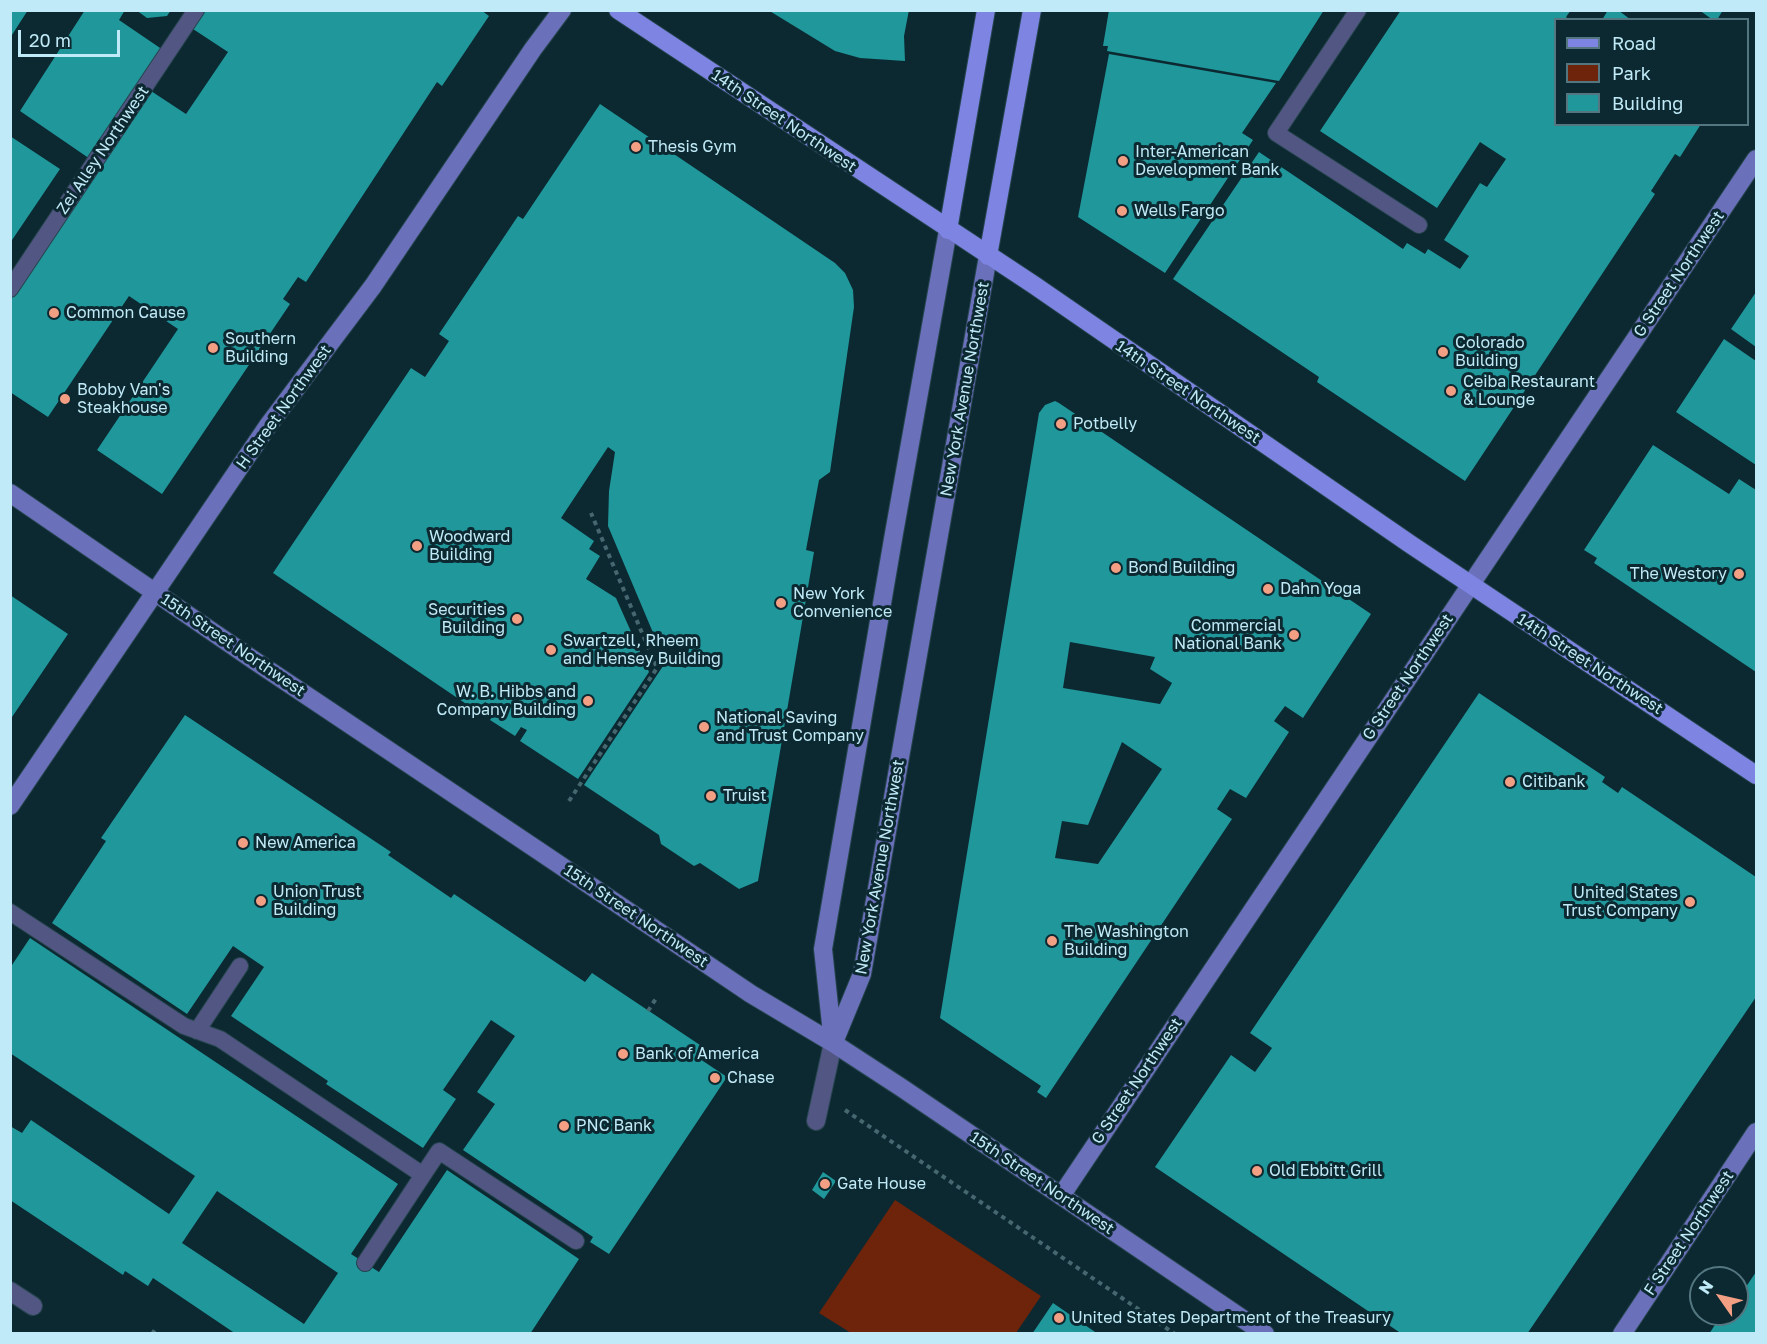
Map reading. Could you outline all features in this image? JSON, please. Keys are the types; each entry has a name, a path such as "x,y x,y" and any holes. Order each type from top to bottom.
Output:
{"main road":[{"name":"H Street Northwest","path":"10,806 267,427 373,286 533,49 562,10"},
{"name":"14th Street Northwest","path":"618,10 988,256 1471,585 1756,775"},
{"path":"833,1043 823,949 986,10"},
{"name":"New York Avenue Northwest","path":"833,1043 862,974 1032,10"},
{"name":"G Street Northwest","path":"1061,1196 1756,159"},
{"name":"15th Street Northwest","path":"10,493 255,661 741,987 833,1043 1265,1334"},
{"name":"F Street Northwest","path":"1622,1334 1756,1132"}],"street":[{"path":"816,1121 833,1043"},
{"path":"10,1291 33,1306"}],"lane":[{"name":"Zei Alley Northwest","path":"10,289 196,10"},
{"path":"1358,10 1276,133 1419,225"},
{"path":"10,912 184,1026 220,1039 423,1175"},
{"path":"196,1031 240,966"},
{"path":"365,1263 439,1151 576,1241"}],"path":[{"path":"568,801 657,668 591,513"},
{"path":"648,1011 657,997"},
{"path":"821,1094 1175,1334"},
{"path":"152,1334 156,1328"}],"green space":[{"path":"895,1200 1041,1296 1016,1333 851,1333 819,1313"}],"building":[{"path":"10,10 28,10 10,38"},
{"path":"85,10 125,10 119,20 166,52 93,161 20,111"},
{"path":"136,10 171,10 167,16 147,18"},
{"path":"205,10 481,10 489,16 442,86 437,82 306,282 298,277 283,299 290,304 162,494 97,450 178,329 129,296 48,417 10,392 10,296 151,91 186,114 228,52 193,29"},
{"path":"768,10 909,10 904,36 905,61 860,58 835,51"},
{"path":"1109,10 1324,10 1279,81 1107,51 1108,46 1103,46"},
{"path":"1401,10 1571,10 1567,18 1554,18 1554,126 1700,126 1680,157 1675,154 1651,191 1655,194 1465,481 1317,382 1319,377 1173,279 1259,152 1403,249 1407,243 1425,254 1428,249 1460,269 1469,256 1444,240 1480,183 1487,187 1506,159 1480,142 1437,208 1320,131"},
{"path":"1608,10 1618,10 1628,18 1603,18"},
{"path":"1699,10 1723,10 1718,18 1710,18"},
{"path":"1109,54 1276,83 1242,133 1253,140 1165,273 1078,217"},
{"path":"600,104 835,263 845,273 853,290 854,307 830,472 819,480 806,550 814,552 758,881 739,889 700,863 694,866 661,844 659,835 584,785 665,663 686,668 690,642 654,635 608,526 609,491 615,452 608,447 561,518 594,541 589,549 600,556 586,579 616,598 649,672 578,779 520,741 527,730 521,727 515,736 490,720 497,710 485,702 478,712 273,573 411,368 425,377 449,341 439,334 518,216 523,219"},
{"path":"10,136 60,169 10,243"},
{"path":"1756,292 1756,347 1731,329"},
{"path":"1724,339 1756,361 1756,465 1676,412"},
{"path":"1055,401 1059,403 1371,614 1303,718 1285,706 1274,721 1289,732 1246,798 1230,789 1217,809 1232,819 1046,1098 1037,1092 1041,1086 940,1018 1039,413 1045,405","holes":["1070,642 1155,657 1150,669 1172,683 1160,704 1063,688","1122,742 1162,769 1098,864 1055,858 1062,821 1088,825"]},
{"path":"1653,445 1729,494 1739,479 1756,490 1756,672 1594,563 1597,558 1584,550"},
{"path":"10,595 68,634 10,720"},
{"path":"1479,693 1605,777 1602,782 1618,793 1622,787 1756,877 1756,997 1527,1334 1402,1334 1155,1167 1231,1055 1255,1072 1272,1048 1250,1033"},
{"path":"185,715 391,852 388,855 451,898 454,894 585,982 592,973 706,1049 700,1059 727,1077 609,1254 590,1242 593,1237 463,1150 495,1104 477,1092 515,1036 491,1020 443,1090 456,1099 423,1148 326,1084 328,1081 231,1016 264,967 233,946 187,1014 52,923 106,841 101,838"},
{"path":"30,938 398,1184 351,1254 379,1272 447,1170 579,1259 530,1334 236,1334 153,1278 148,1286 125,1271 123,1275 10,1200 10,1126 22,1133 31,1120 169,1214 195,1176 10,1053 10,968","holes":["217,1191 338,1273 304,1324 182,1243"]},
{"name":"Gate House","path":"823,1172 836,1181 824,1199 812,1190"},
{"path":"1756,1272 1756,1334 1709,1334 1714,1326 1749,1326 1749,1282"},
{"name":"United States Department of the Treasury","path":"1053,1303 1098,1334 1032,1334"}],"place":[{"name":"Thesis Gym","path":"636,147"},
{"name":"Inter-American Development Bank","path":"1123,161"},
{"name":"Wells Fargo","path":"1122,211"},
{"name":"Common Cause","path":"54,313"},
{"name":"Southern Building","path":"213,348"},
{"name":"Colorado Building","path":"1443,352"},
{"name":"Ceiba Restaurant & Lounge","path":"1451,391"},
{"name":"Bobby Van's Steakhouse","path":"65,399"},
{"name":"Potbelly","path":"1061,424"},
{"name":"Woodward Building","path":"417,546"},
{"name":"Bond Building","path":"1116,568"},
{"name":"The Westory","path":"1739,574"},
{"name":"Dahn Yoga","path":"1268,589"},
{"name":"New York Convenience","path":"781,603"},
{"name":"Securities Building","path":"517,619"},
{"name":"Commercial National Bank","path":"1294,635"},
{"name":"Swartzell, Rheem and Hensey Building","path":"551,650"},
{"name":"W. B. Hibbs and Company Building","path":"588,701"},
{"name":"National Saving and Trust Company","path":"704,727"},
{"name":"Citibank","path":"1510,782"},
{"name":"Truist","path":"711,796"},
{"name":"New America","path":"243,843"},
{"name":"Union Trust Building","path":"261,901"},
{"name":"United States Trust Company","path":"1690,902"},
{"name":"The Washington Building","path":"1052,941"},
{"name":"Bank of America","path":"623,1054"},
{"name":"Chase","path":"715,1078"},
{"name":"PNC Bank","path":"564,1126"},
{"name":"Old Ebbitt Grill","path":"1257,1171"},
{"name":"Gate House","path":"825,1184"},
{"name":"United States Department of the Treasury","path":"1059,1318"}]}
